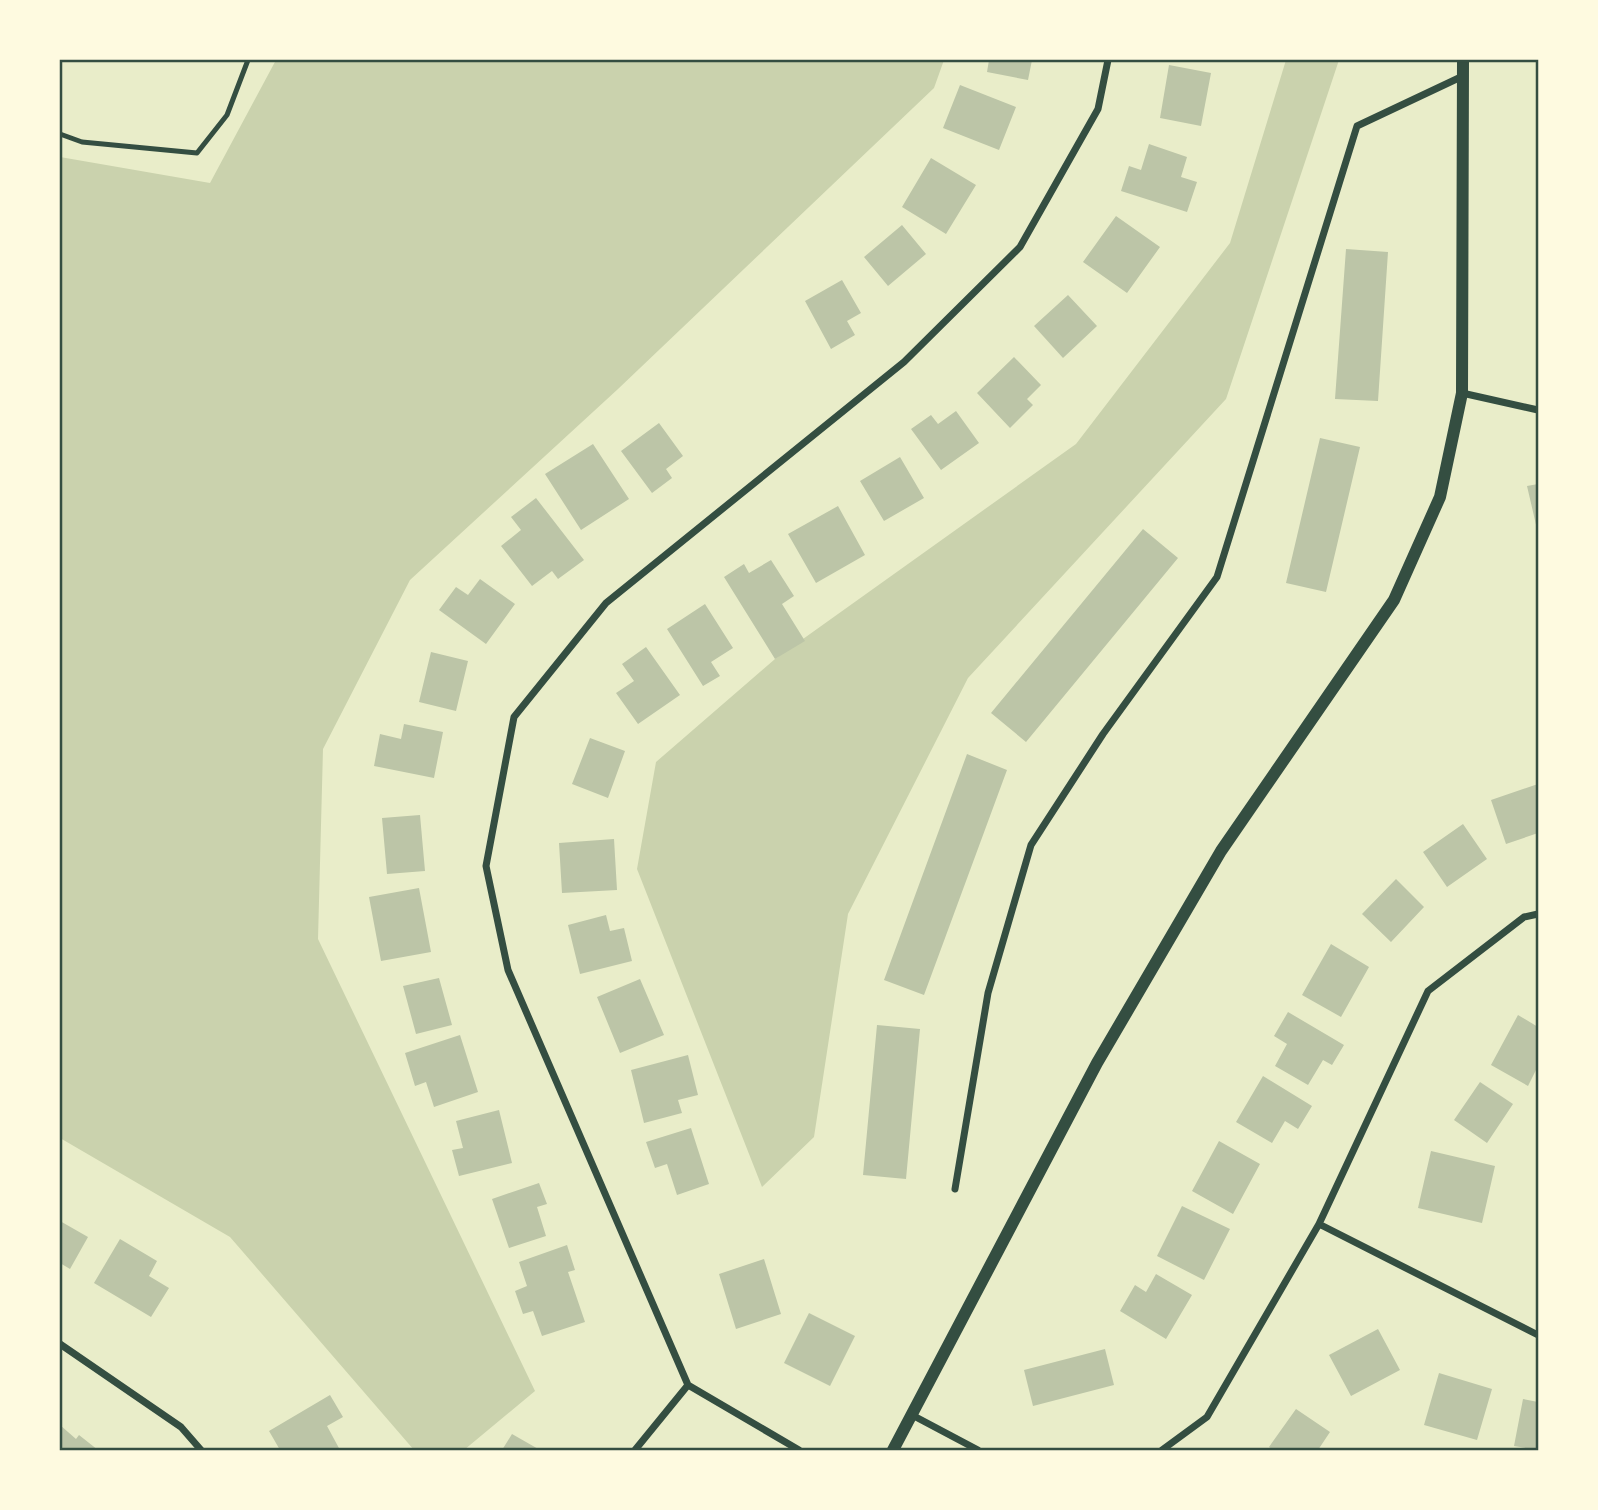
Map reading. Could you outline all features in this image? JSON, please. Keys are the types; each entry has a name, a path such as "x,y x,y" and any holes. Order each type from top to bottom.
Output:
{"street":[{"path":"799,1451 688,1385 508,970 486,866 514,717 606,603 904,362 1020,247 1098,109 1108,60"},
{"path":"893,1451 1097,1063 1214,862 1394,600 1440,497 1462,393 1463,60"},
{"path":"955,1189 988,993 1031,845 1102,734 1217,578 1357,126 1464,76"},
{"path":"1462,393 1538,410"},
{"path":"1162,1451 1207,1417 1319,1224 1428,992 1524,916 1538,914"},
{"path":"1319,1224 1538,1335"},
{"path":"60,1344 181,1427 201,1451"},
{"path":"635,1451 688,1385"},
{"path":"912,1415 978,1451"}],"lane":[{"path":"60,134 82,142 197,153 227,115 248,60"}],"green space":[{"path":"276,60 944,60 934,88 618,389 410,580 323,749 318,939 535,1391 464,1450 414,1450 230,1237 60,1138 60,157 210,183"},
{"path":"1286,60 1339,60 1226,399 968,678 848,914 814,1137 762,1187 637,869 656,762 775,659 1076,444 1230,243"}],"building":[{"path":"989,60 1032,60 1028,80 987,72"},
{"path":"1169,65 1211,73 1201,126 1160,118"},
{"path":"960,85 1016,107 999,150 943,128"},
{"path":"1149,144 1187,157 1181,177 1197,182 1187,212 1121,191 1129,166 1141,170"},
{"path":"931,158 976,185 946,234 902,207"},
{"path":"1116,216 1160,247 1127,293 1083,262"},
{"path":"902,225 926,254 888,286 864,257"},
{"path":"1346,249 1388,252 1378,401 1335,399"},
{"path":"842,280 861,313 847,321 855,335 831,349 805,301"},
{"path":"1068,295 1097,326 1063,358 1034,326"},
{"path":"1014,357 1041,385 1027,399 1033,405 1010,428 977,393"},
{"path":"956,411 979,443 941,470 911,429 931,415 938,424"},
{"path":"659,423 683,456 666,469 672,478 652,493 621,451"},
{"path":"1320,438 1360,447 1326,592 1286,583"},
{"path":"593,444 629,499 581,530 545,474"},
{"path":"900,457 924,498 884,521 860,481"},
{"path":"1538,484 1538,529 1537,529 1527,486"},
{"path":"536,498 584,560 558,579 552,571 532,586 501,546 521,530 511,517"},
{"path":"838,506 865,555 816,583 788,534"},
{"path":"1143,529 1178,558 1026,742 991,713"},
{"path":"771,560 794,596 782,604 805,641 775,659 724,577 744,564 749,573"},
{"path":"480,579 515,604 486,644 439,610 456,587 468,595"},
{"path":"705,604 733,648 711,662 720,676 703,686 667,629"},
{"path":"646,647 680,695 638,724 616,693 634,681 622,664"},
{"path":"431,652 468,661 456,711 419,702"},
{"path":"404,724 443,732 434,778 374,766 380,734 401,739"},
{"path":"590,738 625,751 608,798 572,784"},
{"path":"967,754 1007,770 924,995 884,980"},
{"path":"1538,784 1538,833 1506,844 1491,800"},
{"path":"420,815 425,871 387,874 382,818"},
{"path":"1463,824 1487,859 1447,887 1423,852"},
{"path":"614,839 617,890 562,893 559,843"},
{"path":"1396,879 1424,907 1391,942 1362,914"},
{"path":"419,888 431,952 381,961 369,897"},
{"path":"606,915 610,931 624,928 632,961 580,974 568,925"},
{"path":"1331,944 1369,967 1341,1017 1302,995"},
{"path":"439,978 452,1025 416,1034 403,986"},
{"path":"640,979 664,1035 620,1053 597,997"},
{"path":"1288,1012 1344,1045 1332,1065 1323,1060 1308,1085 1275,1066 1287,1044 1274,1036"},
{"path":"1518,1015 1538,1027 1538,1066 1528,1086 1491,1065"},
{"path":"877,1025 920,1029 906,1179 863,1175"},
{"path":"460,1035 478,1092 434,1107 426,1082 415,1086 405,1053"},
{"path":"688,1055 698,1095 678,1100 682,1113 644,1123 631,1070"},
{"path":"1263,1076 1312,1106 1298,1129 1285,1121 1272,1143 1236,1122"},
{"path":"1480,1082 1513,1104 1487,1143 1454,1120"},
{"path":"499,1110 512,1163 459,1176 452,1150 463,1148 456,1121"},
{"path":"691,1128 709,1184 677,1195 667,1164 655,1168 646,1142"},
{"path":"1219,1141 1260,1164 1233,1214 1192,1191"},
{"path":"1431,1151 1495,1166 1482,1223 1418,1208"},
{"path":"539,1183 547,1204 537,1207 546,1236 509,1248 492,1199"},
{"path":"1182,1206 1230,1229 1204,1280 1157,1256"},
{"path":"60,1221 88,1237 70,1269 60,1263"},
{"path":"120,1239 157,1261 149,1276 169,1288 151,1317 94,1283"},
{"path":"567,1245 575,1270 568,1272 585,1322 542,1336 533,1311 523,1314 515,1291 527,1286 519,1262"},
{"path":"764,1259 781,1314 736,1329 719,1274"},
{"path":"1156,1274 1192,1295 1166,1339 1120,1311 1135,1285 1146,1292"},
{"path":"809,1313 855,1336 830,1386 784,1363"},
{"path":"1378,1329 1400,1370 1351,1396 1329,1355"},
{"path":"1105,1349 1114,1385 1033,1406 1024,1370"},
{"path":"1439,1373 1492,1389 1477,1440 1424,1425"},
{"path":"330,1395 343,1417 327,1426 340,1450 280,1450 269,1431"},
{"path":"1523,1399 1538,1402 1538,1450 1514,1446"},
{"path":"1296,1409 1330,1432 1318,1450 1273,1450 1269,1447"},
{"path":"60,1425 76,1439 79,1435 98,1450 60,1450"},
{"path":"512,1434 540,1450 502,1450"}]}
